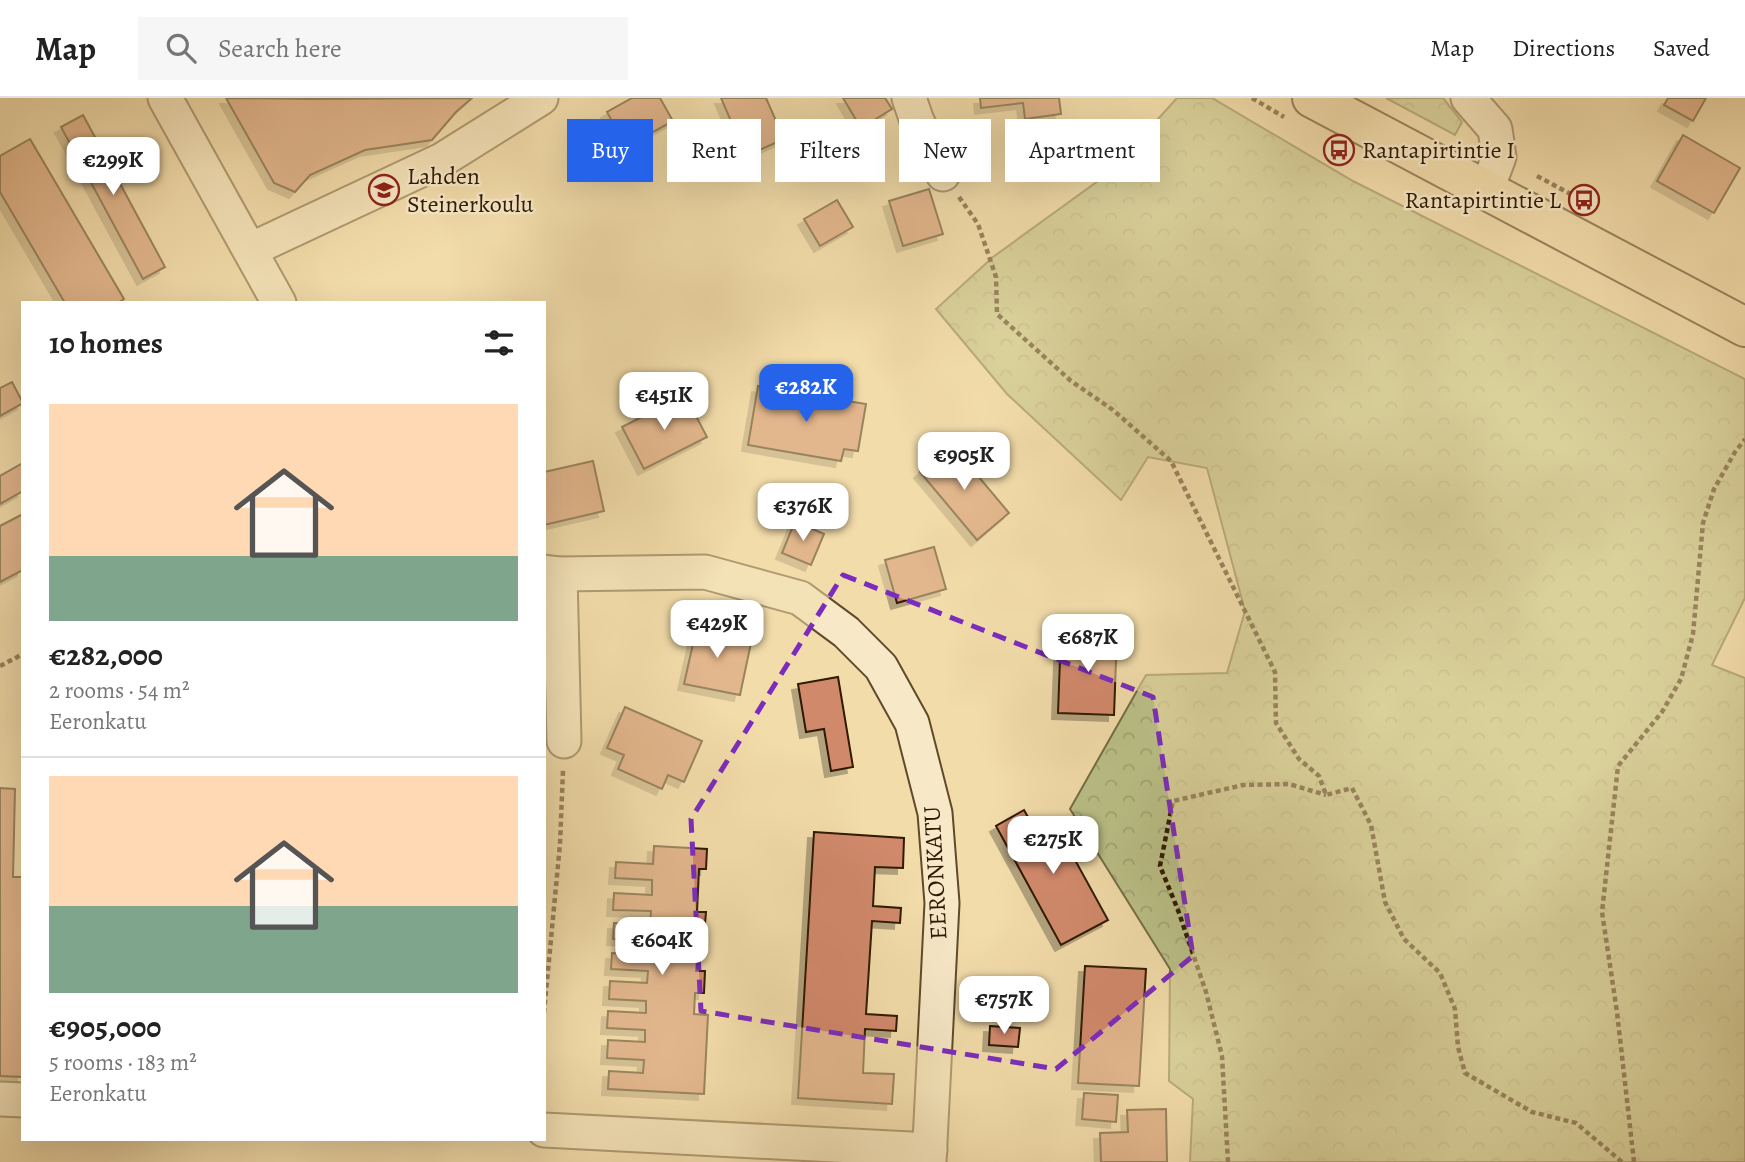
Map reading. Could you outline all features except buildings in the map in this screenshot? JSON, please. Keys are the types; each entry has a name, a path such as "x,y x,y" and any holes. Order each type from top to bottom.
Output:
{"main road":[{"path":"1312,98 1745,327"}],"street":[{"path":"165,98 278,301"},
{"path":"250,250 442,160 541,98"},
{"path":"909,98 915,119"},
{"path":"1468,98 1495,129 1499,157 1487,189"},
{"name":"EERONKATU","path":"552,573 705,572 800,598 846,632 881,667 912,723 936,813 942,903 929,1156"},
{"path":"552,573 564,741"},
{"path":"0,1099 21,1100"},
{"path":"546,1130 929,1156"}],"path":[{"path":"949,182 978,224 996,277 997,314 1071,381 1113,410 1171,461 1275,672 1276,723 1299,759 1319,776 1326,795"},
{"path":"1634,1162 1617,1012 1602,912 1618,766 1662,712 1681,678 1693,634 1703,523 1714,489 1745,439"},
{"path":"0,666 21,655"},
{"path":"546,992 560,844 564,741"},
{"path":"1228,1162 1222,1056 1206,992 1160,866 1173,801 1243,785 1289,784 1326,795 1352,788 1371,825 1385,902 1404,939 1440,973 1455,1009 1458,1047 1465,1073 1532,1112 1576,1123 1622,1162"}],"highlighted area":[{"path":"843,575 1153,697 1193,956 1056,1069 701,1011 691,819"}],"green space":[{"path":"1177,98 1212,98 1353,181 1745,379 1745,598 1712,665 1745,678 1745,1162 1190,1162 1193,1099 1169,1081 1170,969 1070,809 1146,675 1227,673 1245,611 1207,468 1148,457 1121,500 1007,394 936,309 993,257 1097,182 1160,182 1158,119"},
{"path":"1386,98 1443,98 1462,122 1455,135"}],"place":[{"name":"Rantapirtintie I","path":"1339,150"},
{"name":"Lahden Steinerkoulu","path":"384,190"},
{"name":"Rantapirtintie L","path":"1584,200"}]}
